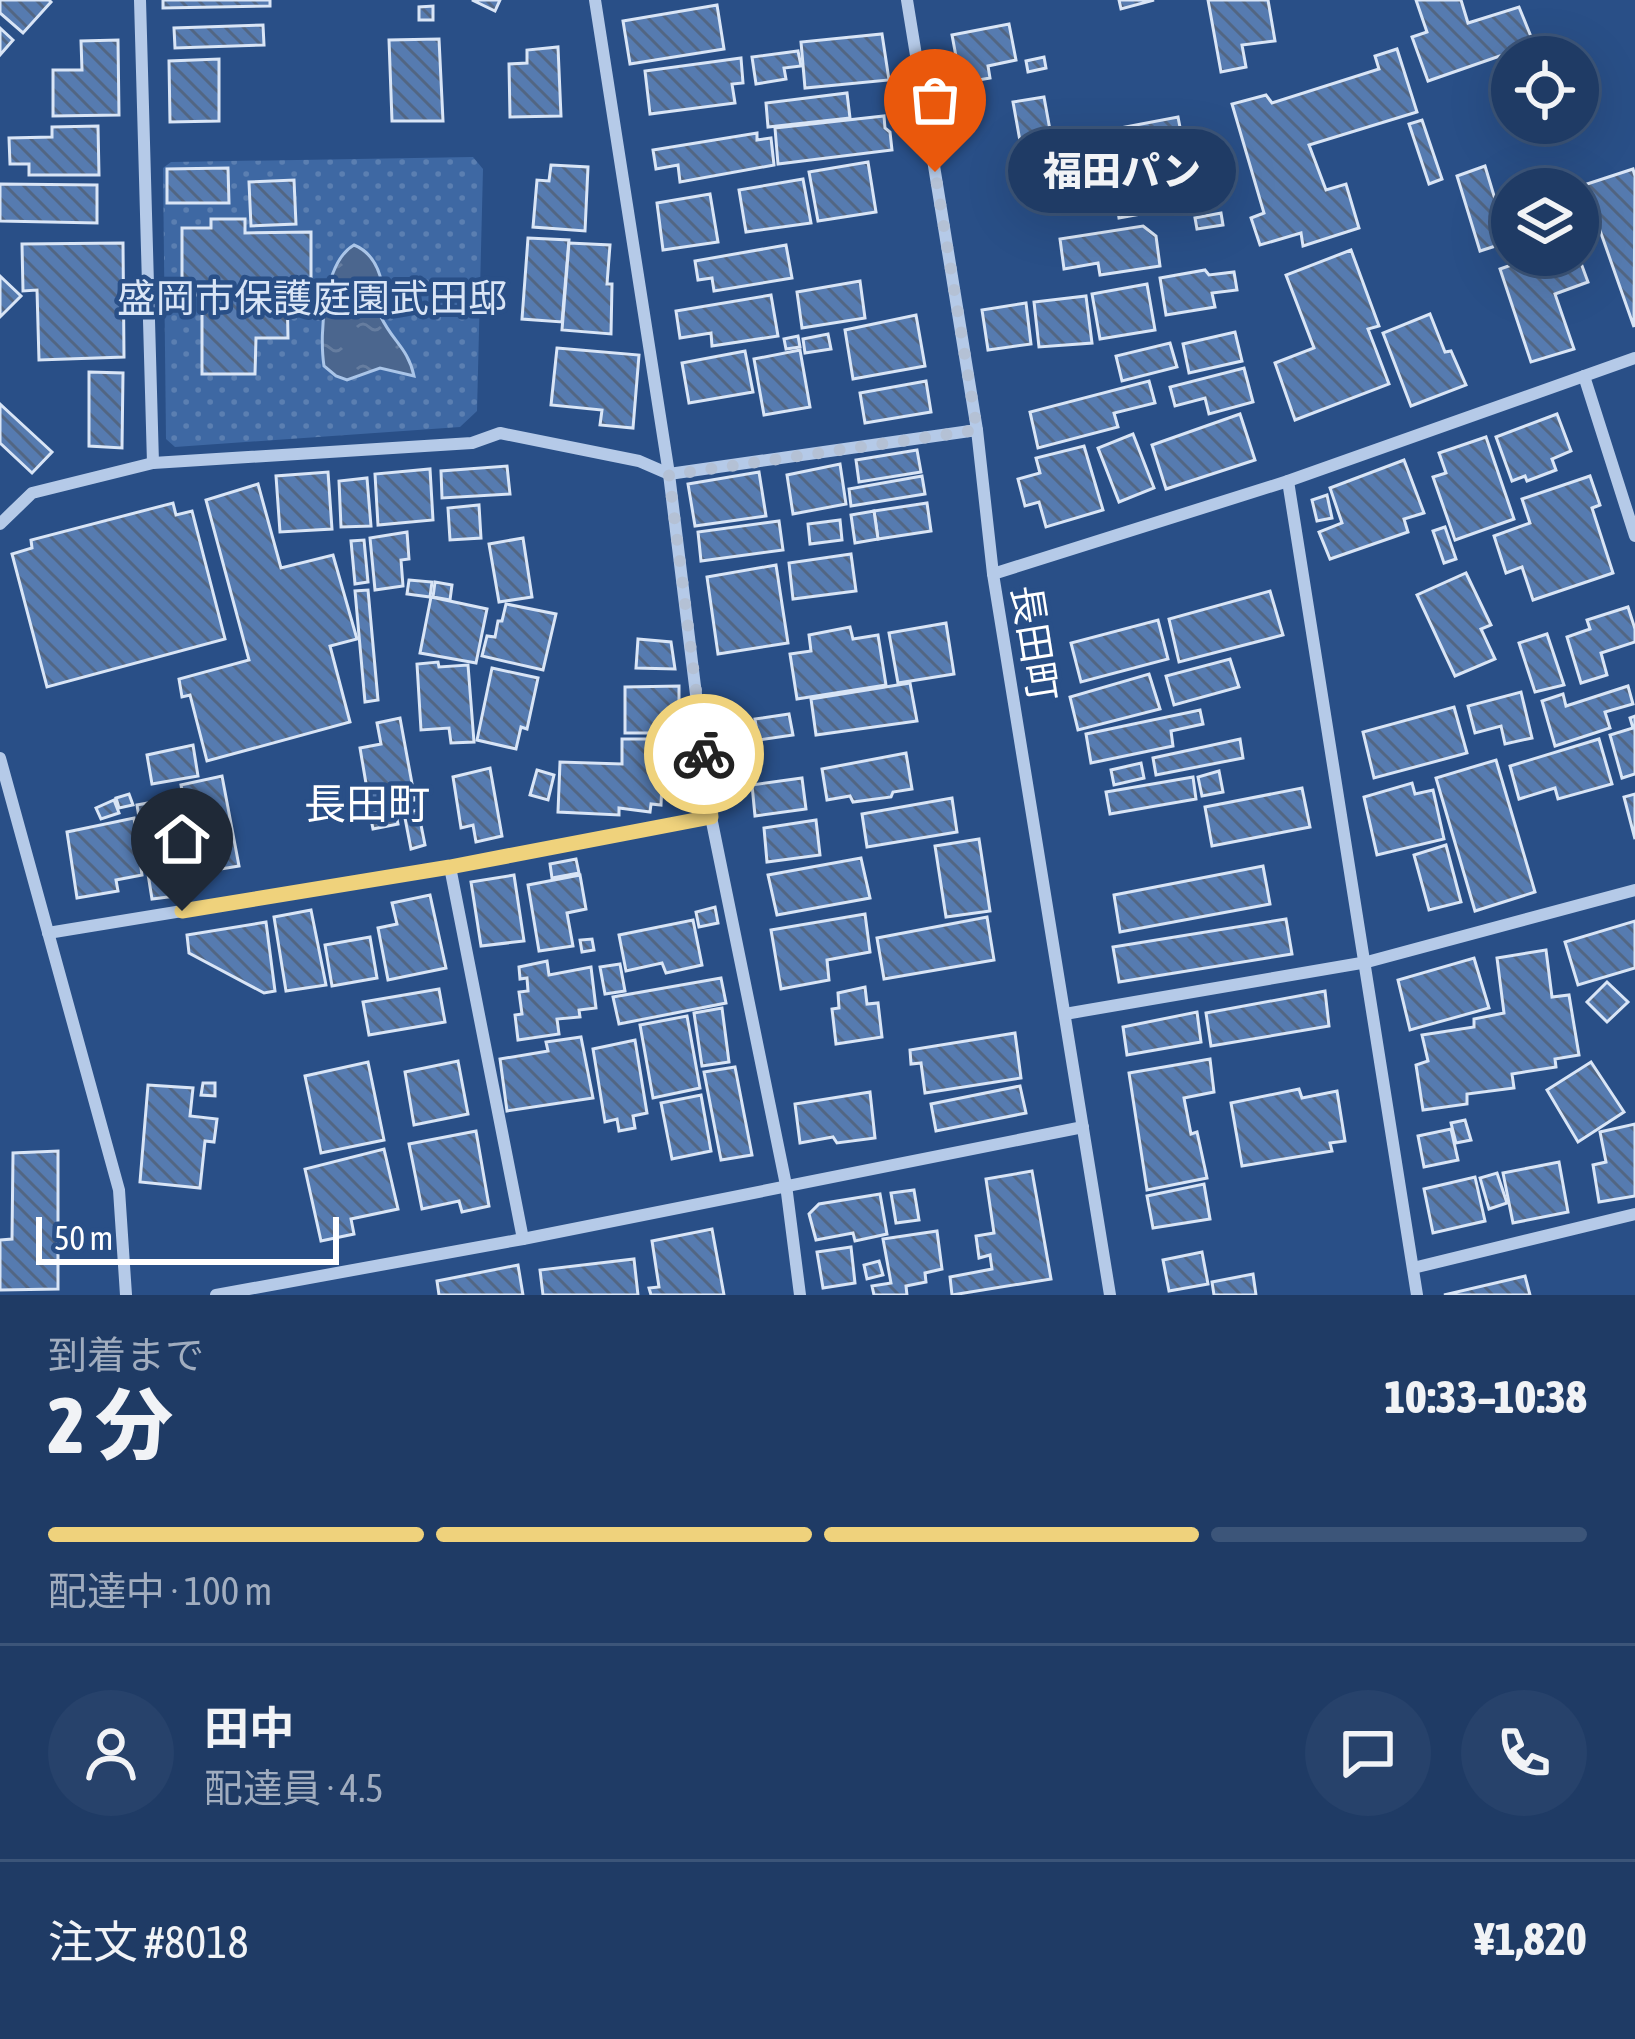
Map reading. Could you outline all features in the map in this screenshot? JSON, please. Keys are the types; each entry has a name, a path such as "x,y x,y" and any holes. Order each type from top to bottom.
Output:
{"street":[{"path":"140,0 153,463"},
{"path":"595,0 669,475 711,817 786,1185 800,1295"},
{"name":"長田町","path":"907,0 977,430 993,574 1110,1295"},
{"path":"993,574 1288,482 1635,358"},
{"path":"1584,376 1635,536"},
{"path":"0,524 32,493 153,463 472,443 500,434 640,461 669,475 977,430"},
{"path":"1288,482 1418,1295"},
{"path":"0,758 119,1190 126,1295"},
{"path":"48,933 450,867 711,817"},
{"path":"450,867 523,1239"},
{"path":"1065,1014 1366,962 1635,890"},
{"path":"216,1295 1083,1127"},
{"path":"1413,1268 1635,1214"}],"green space":[{"name":"盛岡市保護庭園武田邸","path":"473,157 483,169 477,411 460,427 175,447 166,439 163,168 171,162"}],"water":[{"path":"354,245 376,266 383,296 381,317 414,376 380,368 347,380 324,366 323,318 330,282 336,266"}],"building":[{"path":"0,0 51,2 23,33 0,13"},
{"path":"163,0 270,0 270,6 163,8"},
{"path":"472,0 500,0 495,11"},
{"path":"1119,0 1154,0 1121,9"},
{"path":"1208,0 1268,0 1275,41 1242,45 1246,67 1221,72"},
{"path":"1416,0 1461,0 1468,23 1519,7 1531,36 1491,36 1491,59 1428,81 1412,37 1427,32"},
{"path":"717,5 724,49 630,64 623,21"},
{"path":"433,6 433,20 419,20 419,7"},
{"path":"1009,24 1016,60 988,66 990,78 961,83 952,35"},
{"path":"263,25 264,45 175,48 174,28"},
{"path":"0,28 13,40 0,55"},
{"path":"882,34 889,80 805,88 801,42"},
{"path":"439,39 443,121 392,121 389,40"},
{"path":"118,40 119,115 53,116 53,70 82,70 81,41"},
{"path":"558,47 561,116 510,117 509,64 527,63 527,50"},
{"path":"1397,49 1417,112 1309,145 1326,190 1346,184 1359,228 1303,246 1301,233 1260,245 1251,218 1264,213 1232,104 1266,95 1272,103 1379,69 1375,56"},
{"path":"798,51 801,66 784,68 786,79 756,84 752,57"},
{"path":"1044,57 1046,68 1028,72 1026,61"},
{"path":"741,58 743,83 732,84 735,103 650,114 645,71"},
{"path":"219,59 219,121 170,122 169,61"},
{"path":"847,93 850,118 768,127 766,103"},
{"path":"1044,97 1052,141 1178,117 1187,163 1116,176 1115,170 1027,180 1013,102"},
{"path":"884,116 892,150 778,164 775,128"},
{"path":"1422,120 1442,179 1429,184 1409,124"},
{"path":"98,126 99,175 29,175 29,164 10,164 9,138 52,137 52,127"},
{"path":"757,133 757,140 771,138 774,165 680,182 678,165 656,169 653,150"},
{"path":"868,162 876,212 818,221 809,172"},
{"path":"551,165 588,167 585,231 533,227 537,180 549,181"},
{"path":"1196,166 1201,203 1119,218 1114,181"},
{"path":"1485,166 1491,186 1491,247 1480,251 1457,176"},
{"path":"228,168 229,203 167,203 167,169"},
{"path":"1633,169 1635,176 1634,327 1599,228 1599,180"},
{"path":"803,179 811,223 746,232 739,190"},
{"path":"294,180 296,224 251,226 249,182"},
{"path":"0,184 97,185 97,223 0,221"},
{"path":"710,194 718,242 663,250 657,203"},
{"path":"1221,213 1223,225 1197,229 1195,218"},
{"path":"211,219 245,219 245,233 311,232 311,288 287,288 288,338 256,338 255,374 202,374 202,295 182,295 182,228 211,228"},
{"path":"1143,226 1156,236 1160,266 1100,275 1098,263 1064,269 1060,239"},
{"path":"528,238 569,240 562,322 522,319"},
{"path":"123,243 124,357 39,360 37,290 23,291 22,244"},
{"path":"569,243 610,245 611,334 562,330"},
{"path":"786,245 792,278 714,291 712,278 698,280 695,261"},
{"path":"1351,250 1379,326 1368,329 1389,384 1295,420 1275,363 1314,348 1286,275"},
{"path":"1205,270 1209,275 1234,272 1237,290 1212,293 1215,307 1166,315 1160,278"},
{"path":"0,276 21,296 0,317"},
{"path":"1502,276 1586,276 1588,282 1555,294 1574,349 1531,362"},
{"path":"860,281 865,318 802,328 797,292"},
{"path":"1147,284 1155,330 1100,339 1092,294"},
{"path":"771,295 778,336 712,346 711,333 680,338 676,311"},
{"path":"1086,296 1092,343 1039,347 1034,302"},
{"path":"1026,303 1031,344 988,350 982,310"},
{"path":"1430,314 1445,352 1451,351 1466,385 1411,406 1383,333"},
{"path":"916,315 925,366 853,379 845,330"},
{"path":"1235,332 1242,361 1189,373 1183,344"},
{"path":"828,334 831,349 805,353 803,339"},
{"path":"798,336 800,347 786,349 784,339"},
{"path":"1170,343 1177,367 1122,381 1116,356"},
{"path":"557,348 639,355 633,428 600,425 602,410 551,405"},
{"path":"800,350 810,407 764,415 754,359"},
{"path":"745,351 753,392 689,403 682,363"},
{"path":"1244,368 1253,402 1209,414 1205,398 1175,406 1170,387"},
{"path":"89,372 123,373 122,448 89,446"},
{"path":"926,381 931,412 865,423 860,393"},
{"path":"1149,381 1155,403 1114,413 1118,427 1038,448 1030,412"},
{"path":"0,404 52,452 32,473 0,443"},
{"path":"1240,414 1255,460 1166,489 1152,445"},
{"path":"1557,414 1571,451 1552,459 1556,470 1527,481 1525,476 1512,481 1496,437"},
{"path":"1133,434 1154,488 1119,502 1098,448"},
{"path":"1486,437 1514,519 1455,540 1433,477 1446,473 1439,453"},
{"path":"1084,446 1103,510 1046,527 1039,502 1025,506 1018,479 1040,473 1036,458"},
{"path":"917,450 921,472 859,482 856,460"},
{"path":"1404,460 1424,513 1404,519 1408,532 1330,559 1319,532 1342,523 1330,488"},
{"path":"840,464 846,504 793,514 787,475"},
{"path":"507,466 510,494 442,498 441,471"},
{"path":"430,469 433,520 378,525 375,474"},
{"path":"328,472 332,529 280,532 276,476"},
{"path":"759,472 766,516 695,526 688,484"},
{"path":"922,476 925,494 851,506 849,489"},
{"path":"1590,476 1600,505 1592,508 1613,573 1533,600 1522,567 1506,573 1494,536 1530,523 1522,499"},
{"path":"367,478 371,526 341,527 339,481"},
{"path":"258,484 281,568 333,555 357,639 330,646 350,722 207,761 190,695 182,697 179,679 249,660 206,500"},
{"path":"1327,495 1332,518 1317,521 1312,500"},
{"path":"173,503 176,515 192,511 225,639 47,687 12,554 32,548 31,540"},
{"path":"927,503 931,531 878,539 874,511"},
{"path":"479,505 481,538 450,540 448,508"},
{"path":"874,511 878,539 855,543 851,515"},
{"path":"840,520 842,540 810,544 808,524"},
{"path":"779,521 783,550 701,561 698,532"},
{"path":"1445,527 1456,559 1444,563 1433,531"},
{"path":"407,532 409,559 401,560 403,586 375,590 370,538"},
{"path":"523,538 532,597 499,602 489,544"},
{"path":"364,540 368,582 355,584 351,541"},
{"path":"851,554 856,591 793,599 789,563"},
{"path":"776,565 788,643 718,654 707,577"},
{"path":"1466,573 1491,625 1481,629 1495,659 1455,676 1417,595"},
{"path":"409,580 432,582 430,597 407,594"},
{"path":"435,582 452,585 450,600 433,597"},
{"path":"368,590 378,700 365,702 355,591"},
{"path":"1270,591 1283,635 1179,662 1169,619"},
{"path":"431,597 487,609 476,663 420,653"},
{"path":"506,604 556,614 543,670 482,656 487,636 495,637"},
{"path":"1628,607 1635,642 1601,653 1607,675 1581,683 1567,637 1590,629 1587,620"},
{"path":"1158,620 1168,659 1081,682 1071,643"},
{"path":"946,623 954,674 898,683 889,633"},
{"path":"850,627 853,639 878,635 886,685 797,699 790,654 811,651 809,635"},
{"path":"1547,634 1564,685 1535,692 1519,643"},
{"path":"638,639 671,642 675,669 636,668"},
{"path":"1230,659 1239,687 1174,705 1166,676"},
{"path":"438,662 439,667 468,665 474,742 451,743 449,728 421,730 417,664"},
{"path":"492,668 538,678 527,729 521,727 516,749 477,740"},
{"path":"1149,674 1160,709 1078,730 1070,697"},
{"path":"910,683 917,721 816,735 811,699"},
{"path":"679,686 679,733 625,733 625,687"},
{"path":"1628,686 1633,704 1605,712 1610,728 1555,746 1542,701 1563,694 1566,706"},
{"path":"1521,692 1532,738 1505,744 1501,726 1475,733 1468,706"},
{"path":"1454,707 1467,753 1374,778 1363,732"},
{"path":"1200,710 1203,724 1171,731 1173,746 1091,763 1086,734"},
{"path":"789,714 793,735 758,740 755,719"},
{"path":"1635,716 1635,774 1622,778 1610,735 1633,728 1630,718"},
{"path":"400,718 415,800 370,807 360,748 381,744 377,723"},
{"path":"622,739 664,739 661,805 651,804 650,812 619,808 619,815 558,812 560,762 622,764"},
{"path":"1240,739 1243,758 1156,775 1153,758"},
{"path":"1599,739 1612,784 1558,799 1555,788 1519,799 1510,766"},
{"path":"193,745 198,776 152,784 147,755"},
{"path":"906,753 912,789 853,802 850,796 827,800 822,769"},
{"path":"1496,760 1535,892 1475,911 1436,778"},
{"path":"1141,763 1144,778 1114,785 1111,770"},
{"path":"490,768 502,836 476,842 473,825 461,828 453,777"},
{"path":"537,770 554,775 548,800 530,795"},
{"path":"1219,771 1223,792 1202,796 1198,777"},
{"path":"222,776 239,866 196,873 181,785"},
{"path":"1193,777 1196,799 1110,814 1106,792"},
{"path":"802,778 806,809 755,816 752,785"},
{"path":"1412,783 1415,794 1433,790 1444,839 1377,855 1364,797"},
{"path":"1302,788 1310,827 1212,846 1205,807"},
{"path":"129,794 133,805 119,808 116,798"},
{"path":"1635,794 1635,839 1624,797"},
{"path":"952,798 957,832 867,847 862,814"},
{"path":"169,799 184,895 152,899 137,805"},
{"path":"114,800 119,813 101,819 96,808"},
{"path":"395,809 398,824 373,829 370,814"},
{"path":"418,810 425,845 411,849 404,813"},
{"path":"134,818 142,875 116,880 118,891 77,898 67,832"},
{"path":"816,820 820,855 767,862 764,828"},
{"path":"979,839 990,911 946,917 935,846"},
{"path":"1446,845 1461,902 1429,910 1414,855"},
{"path":"861,858 870,898 777,915 768,875"},
{"path":"576,859 579,873 552,878 550,864"},
{"path":"1263,866 1270,904 1120,932 1114,895"},
{"path":"514,875 524,941 481,946 471,882"},
{"path":"580,875 586,909 567,913 573,946 539,951 528,885"},
{"path":"430,895 446,968 388,980 378,928 397,924 392,903"},
{"path":"715,907 718,923 699,927 696,912"},
{"path":"311,910 326,985 286,991 274,917"},
{"path":"865,914 870,952 827,960 829,980 781,989 771,930"},
{"path":"987,917 994,960 884,979 877,938"},
{"path":"1286,919 1292,954 1119,982 1113,947"},
{"path":"693,920 702,965 666,973 662,963 626,971 619,935"},
{"path":"1635,921 1635,968 1578,985 1565,942"},
{"path":"266,922 275,991 264,993 189,953 187,935"},
{"path":"370,937 377,978 332,986 325,945"},
{"path":"592,939 594,950 582,952 580,940"},
{"path":"1546,950 1552,997 1569,995 1579,1055 1555,1059 1556,1067 1512,1074 1514,1088 1467,1094 1467,1104 1423,1110 1416,1065 1428,1061 1422,1035 1474,1027 1474,1019 1504,1013 1497,958"},
{"path":"1474,958 1489,1008 1410,1030 1398,980"},
{"path":"547,961 549,975 591,967 596,1008 579,1010 580,1017 557,1019 559,1034 518,1040 519,992 528,991 527,978 520,979 519,967"},
{"path":"620,964 625,991 605,994 600,967"},
{"path":"721,978 726,1003 619,1024 613,997"},
{"path":"1607,982 1628,1002 1607,1022 1587,1002"},
{"path":"865,987 867,1004 878,1003 882,1037 836,1044 832,1009 839,1008 838,993"},
{"path":"439,989 445,1022 369,1035 363,1002"},
{"path":"1325,991 1329,1026 1211,1046 1206,1013"},
{"path":"722,1008 729,1062 702,1066 694,1013"},
{"path":"1197,1012 1201,1042 1127,1055 1123,1027"},
{"path":"687,1016 700,1088 653,1098 640,1025"},
{"path":"1015,1033 1021,1078 925,1093 921,1063 911,1064 910,1050"},
{"path":"581,1037 593,1098 507,1111 500,1059 548,1051 546,1042"},
{"path":"635,1040 647,1113 633,1116 635,1128 619,1131 617,1119 605,1122 593,1049"},
{"path":"1210,1059 1214,1092 1184,1098 1207,1178 1147,1190 1129,1073"},
{"path":"458,1061 468,1114 414,1125 405,1072"},
{"path":"368,1062 384,1140 321,1153 305,1076"},
{"path":"1591,1062 1624,1112 1578,1142 1547,1090"},
{"path":"735,1067 752,1155 721,1160 704,1072"},
{"path":"203,1083 215,1083 215,1096 201,1095"},
{"path":"148,1085 193,1088 190,1116 217,1119 214,1142 205,1141 200,1188 140,1182"},
{"path":"1020,1086 1026,1113 936,1131 931,1104"},
{"path":"1299,1089 1302,1098 1337,1091 1345,1141 1330,1143 1332,1151 1242,1166 1231,1103"},
{"path":"870,1092 875,1138 837,1143 833,1137 800,1143 795,1104"},
{"path":"701,1095 711,1151 672,1159 661,1103"},
{"path":"1465,1120 1471,1140 1456,1143 1451,1123"},
{"path":"1635,1124 1635,1196 1599,1202 1593,1165 1606,1162 1600,1132"},
{"path":"1451,1129 1458,1160 1424,1167 1418,1136"},
{"path":"476,1131 489,1206 462,1212 459,1201 422,1209 409,1144"},
{"path":"384,1149 398,1209 351,1219 354,1234 321,1241 305,1169"},
{"path":"58,1151 58,1289 0,1290 0,1240 12,1239 13,1153"},
{"path":"1559,1162 1568,1212 1513,1223 1503,1173"},
{"path":"1032,1171 1051,1279 952,1295 950,1277 992,1269 990,1255 979,1258 976,1236 994,1233 986,1179"},
{"path":"1497,1173 1507,1203 1489,1209 1480,1178"},
{"path":"1475,1177 1485,1221 1433,1233 1424,1189"},
{"path":"1204,1184 1210,1219 1153,1228 1147,1196"},
{"path":"914,1190 919,1220 896,1223 891,1193"},
{"path":"880,1194 887,1234 855,1241 853,1233 816,1240 809,1214 819,1204"},
{"path":"712,1229 724,1295 651,1295 649,1288 659,1287 652,1241"},
{"path":"937,1231 942,1269 925,1273 926,1282 906,1286 907,1295 874,1295 872,1286 891,1283 883,1239"},
{"path":"851,1247 855,1283 823,1288 817,1252"},
{"path":"1202,1252 1208,1284 1169,1291 1163,1260"},
{"path":"634,1259 638,1295 543,1295 540,1270"},
{"path":"879,1261 883,1275 867,1279 864,1265"},
{"path":"518,1265 523,1295 439,1295 437,1281"},
{"path":"1253,1274 1256,1295 1214,1295 1212,1282"},
{"path":"1525,1276 1530,1295 1444,1295"}],"way so far":[{"path":"704,754 669,475 977,430 935,172"}],"place":[{"name":"福田パン","path":"935,172"}],"district":[{"name":"長田町","path":"367,804"}],"route":[{"path":"182,911 711,817 704,754"}]}
